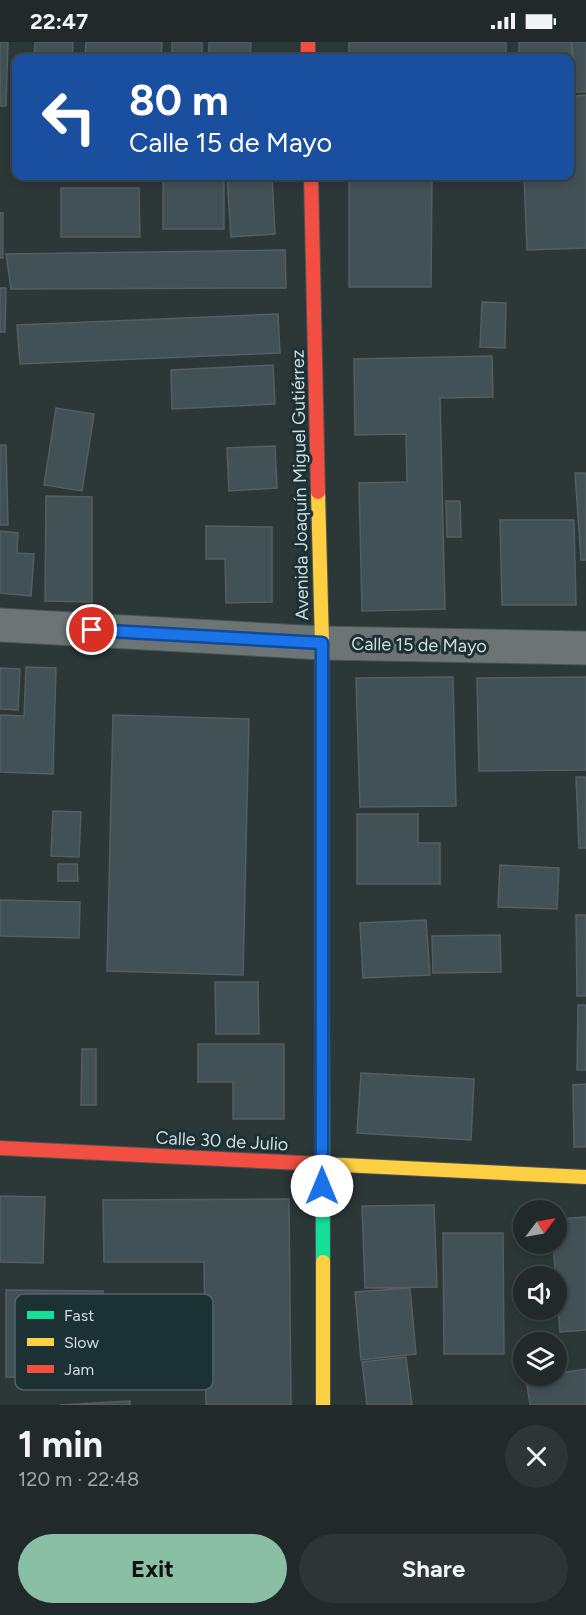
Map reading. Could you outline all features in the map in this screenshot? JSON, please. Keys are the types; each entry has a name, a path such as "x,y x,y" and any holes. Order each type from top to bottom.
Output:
{"street":[{"name":"Avenida Joaquín Miguel Gutiérrez","path":"311,180 322,643 323,1405"},
{"name":"Calle 15 de Mayo","path":"0,625 322,643 586,648"},
{"name":"Calle 30 de Julio","path":"0,1148 586,1177"}],"building":[{"path":"0,42 8,42 6,106 0,106"},
{"path":"35,42 73,42 72,54 34,54"},
{"path":"86,42 162,42 161,54 85,54"},
{"path":"172,42 202,42 202,54 172,54"},
{"path":"209,42 251,42 250,54 209,54"},
{"path":"349,42 506,42 506,54 349,54"},
{"path":"519,42 571,42 572,54 519,54"},
{"path":"572,42 586,42 586,92 576,92"},
{"path":"586,95 586,248 527,250 524,180 574,180 574,96"},
{"path":"163,180 224,180 224,229 163,229"},
{"path":"227,180 272,180 275,234 231,237"},
{"path":"349,180 432,180 431,287 349,287"},
{"path":"61,188 139,188 140,237 61,237"},
{"path":"0,213 3,213 3,258 0,258"},
{"path":"285,250 286,288 11,289 6,254"},
{"path":"0,288 6,288 5,332 0,332"},
{"path":"482,302 506,303 505,348 480,347"},
{"path":"278,314 280,353 20,364 17,325"},
{"path":"492,356 493,397 440,398 445,609 362,611 359,483 407,482 406,434 355,435 354,359"},
{"path":"273,365 275,404 172,409 171,370"},
{"path":"56,408 94,414 82,491 44,485"},
{"path":"0,445 6,445 8,525 0,525"},
{"path":"275,446 277,488 229,491 227,448"},
{"path":"575,473 586,473 586,560 581,560"},
{"path":"46,496 92,497 92,602 45,601"},
{"path":"446,501 460,501 461,537 447,537"},
{"path":"500,520 574,520 576,605 502,605"},
{"path":"206,526 272,527 272,602 226,603 225,559 206,559"},
{"path":"0,531 18,533 17,553 34,554 31,596 0,593"},
{"path":"26,667 56,668 53,774 0,772 0,715 24,716"},
{"path":"0,668 20,669 18,710 0,709"},
{"path":"453,677 456,806 360,807 356,678"},
{"path":"586,677 586,770 479,771 477,678"},
{"path":"113,715 249,719 243,975 107,971"},
{"path":"576,777 586,777 586,848 579,848"},
{"path":"53,811 81,812 79,857 51,856"},
{"path":"357,814 418,814 418,843 440,843 440,884 357,884"},
{"path":"58,864 77,864 78,881 58,881"},
{"path":"500,865 559,868 557,909 498,907"},
{"path":"0,900 80,902 79,938 0,936"},
{"path":"576,915 586,915 586,996 577,996"},
{"path":"426,920 430,975 363,978 360,923"},
{"path":"500,935 501,972 433,973 432,936"},
{"path":"215,982 258,982 259,1034 216,1034"},
{"path":"578,1005 586,1005 586,1070 577,1070"},
{"path":"198,1044 284,1044 284,1119 233,1119 233,1082 198,1082"},
{"path":"82,1049 96,1049 96,1105 81,1105"},
{"path":"361,1073 474,1079 471,1140 357,1133"},
{"path":"586,1084 586,1147 574,1147 573,1085"},
{"path":"0,1196 45,1197 43,1263 0,1262"},
{"path":"289,1199 291,1405 206,1405 206,1390 213,1390 213,1294 204,1294 204,1262 104,1262 103,1200"},
{"path":"434,1205 437,1287 365,1288 362,1206"},
{"path":"586,1217 586,1330 560,1332 559,1320 567,1320 567,1266 555,1266 554,1254 567,1254 567,1218"},
{"path":"443,1233 503,1233 504,1354 444,1354"},
{"path":"410,1288 416,1354 361,1360 355,1292"},
{"path":"6,1290 103,1291 103,1294 15,1294 15,1377 6,1377"},
{"path":"406,1357 412,1405 367,1405 362,1362"},
{"path":"586,1369 586,1405 530,1405 527,1386 567,1386 567,1372"},
{"path":"130,1401 130,1405 60,1405"}],"traffic: fast":[{"path":"322,992 323,1262"}],"traffic: slow":[{"path":"318,492 322,643 322,992"},
{"path":"322,1164 586,1177"},
{"path":"323,1262 323,1405"}],"traffic: jam":[{"path":"308,42 308,54"},
{"path":"311,180 318,492"},
{"path":"0,1148 322,1164"}],"route":[{"path":"92,630 322,643 322,1186"}]}
